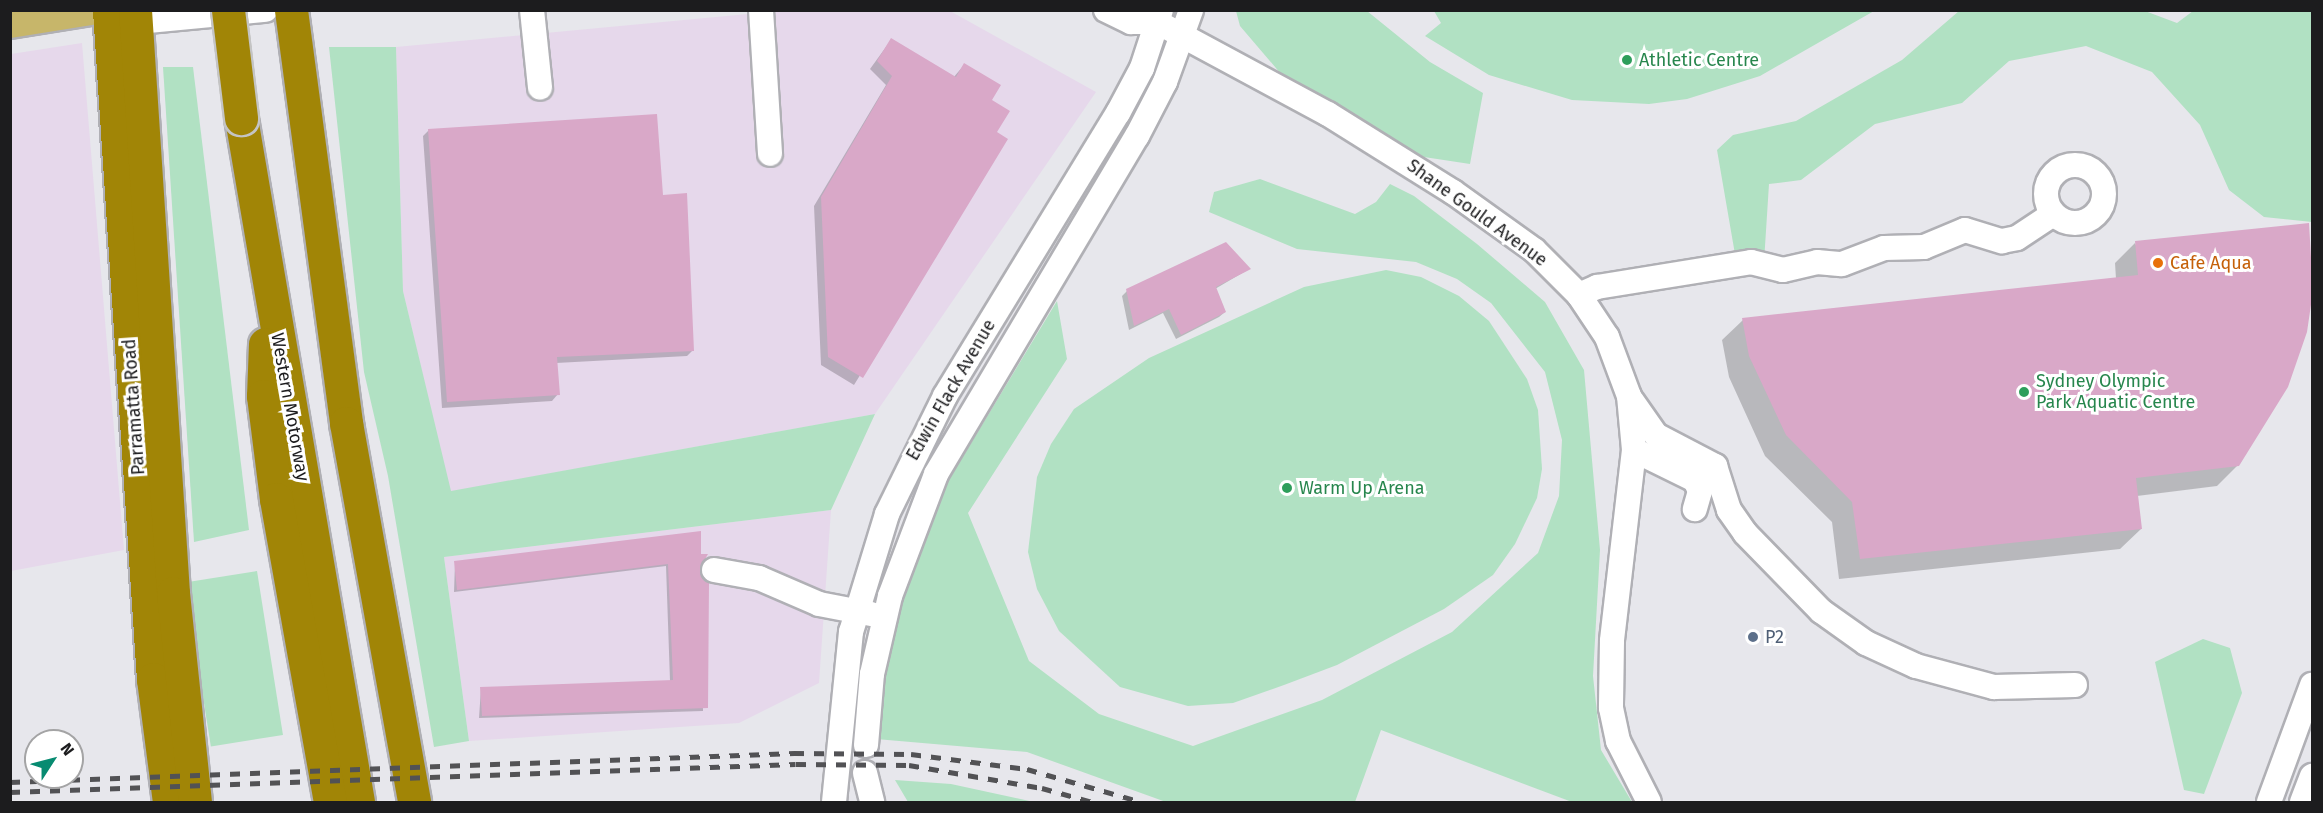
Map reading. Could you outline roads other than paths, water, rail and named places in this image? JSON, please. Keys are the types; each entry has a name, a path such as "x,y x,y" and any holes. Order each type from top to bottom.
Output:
{"highway":[{"name":"Western Motorway","path":"228,10 241,118 267,279 358,802"},
{"path":"291,10 308,165 367,556 414,802"},
{"name":"Parramatta Road","path":"123,12 153,678 169,802"},
{"name":"Parramatta Road","path":"123,12 173,594 195,802"},
{"path":"267,279 263,396 330,802"}],"main road":[{"path":"10,23 91,10"}],"street":[{"path":"123,12 148,21 265,10"},
{"path":"532,10 540,88"},
{"path":"761,10 770,154"},
{"path":"1106,10 1131,22 1154,14"},
{"name":"Edwin Flack Avenue","path":"866,745 885,617 936,474 1137,136 1182,36 1191,10"},
{"name":"Shane Gould Avenue","path":"1154,14 1182,36 1396,154 1534,250 1579,295 1607,337 1629,396 1634,450 1609,674 1618,741 1649,802"},
{"name":"Edwin Flack Avenue","path":"834,802 842,694 856,611 908,466 1118,113 1154,14"},
{"path":"1579,295 1597,287 1751,262 1783,270 1817,262 1842,264 1884,248 1924,247 1965,230 2002,241 2017,238 2054,214"},
{"path":"1629,396 1650,429 1665,441 1709,460 1745,533 1821,611 1866,643 1916,666 1994,687 2075,685"},
{"path":"1634,450 1665,441"},
{"path":"1634,450 1695,480 1700,491 1695,509"},
{"path":"714,570 759,578 819,604 885,617"},
{"path":"2269,802 2313,685"},
{"path":"866,773 867,801"},
{"path":"2302,802 2313,776"}],"railway":[{"path":"10,782 794,753 911,754 1027,769 1142,802"},
{"path":"10,792 796,764 909,765 1042,788 1093,802"}],"place":[{"name":"Athletic Centre","path":"1627,60"},
{"name":"Cafe Aqua","path":"2158,263"},
{"name":"Sydney Olympic Park Aquatic Centre","path":"2024,392"},
{"name":"Warm Up Arena","path":"1287,488"},
{"name":"P2","path":"1753,637"}]}
